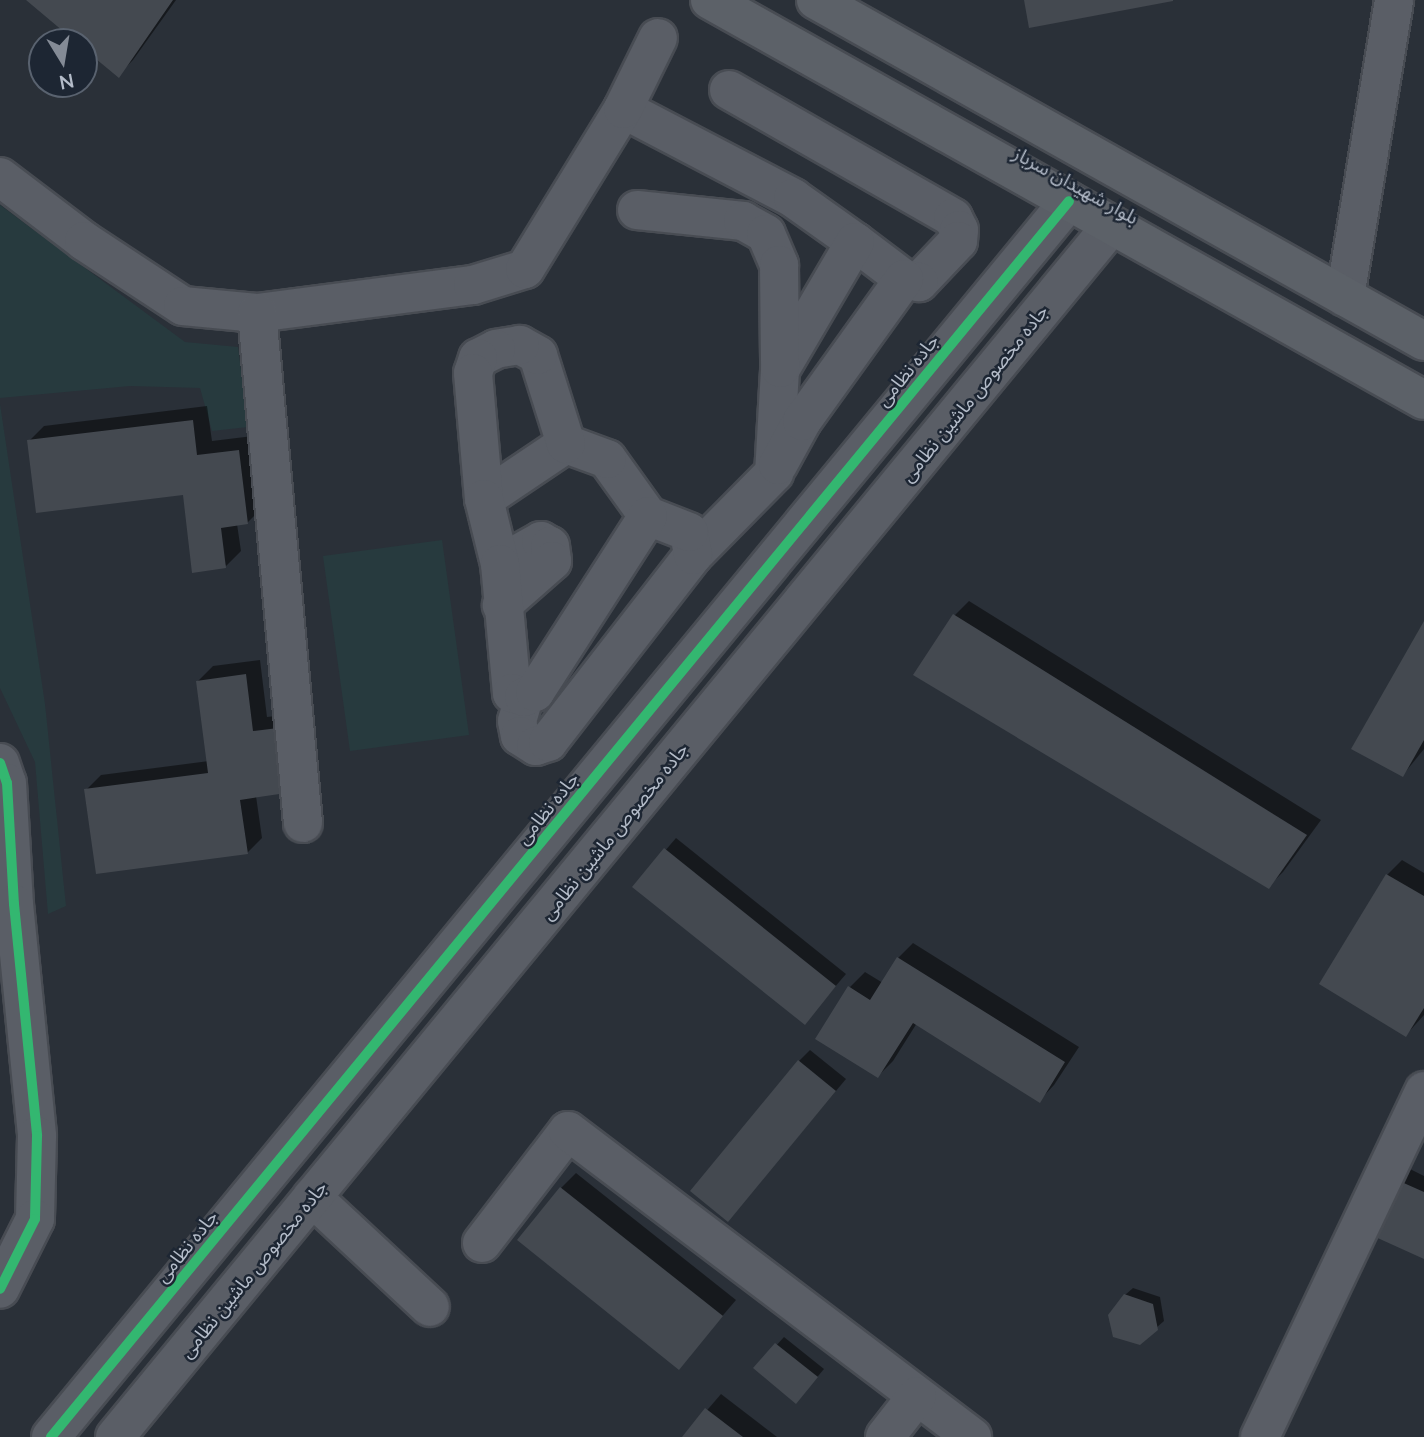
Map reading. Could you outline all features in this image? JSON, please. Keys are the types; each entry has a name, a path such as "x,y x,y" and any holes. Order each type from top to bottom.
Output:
{"main road":[{"name":"بلوار شهیدان سرباز","path":"710,0 1424,400"},
{"name":"بلوار شهیدان سرباز","path":"816,0 1424,341"}],"street":[{"path":"1345,297 1394,0"},
{"path":"0,177 84,241 183,306 257,313 473,285 525,269 623,109 659,38"},
{"path":"623,109 793,198 904,279 919,282 958,241 959,230 953,218 729,90"},
{"name":"جاده نظامی","path":"51,1437 1069,201"},
{"path":"637,211 743,221 766,234 779,265 780,370 774,473"},
{"name":"جاده مخصوص ماشین نظامی","path":"115,1437 1112,225"},
{"path":"780,370 855,242"},
{"path":"524,697 517,720 520,736 536,746 548,742 693,555 774,473 802,421 904,279"},
{"path":"257,313 303,823"},
{"path":"566,444 538,355 520,345 496,349 478,358 473,373 484,499 500,564 512,693 524,697 535,692 648,516"},
{"path":"566,444 607,459 648,516 689,532 693,555"},
{"path":"484,499 566,444"},
{"path":"500,564 541,541 550,546 552,561 502,605"},
{"path":"0,763 7,782 15,904 37,1136 35,1219 0,1289"},
{"path":"1260,1437 1424,1091"},
{"path":"482,1243 568,1131 972,1437"},
{"path":"312,1197 430,1307"},
{"path":"885,1437 917,1396"}],"green space":[{"path":"0,205 185,342 238,347 248,427 212,431 200,388 130,386 0,398"},
{"path":"0,404 45,704 66,906 48,914 35,762 0,688"},
{"path":"442,540 469,735 350,751 323,556"}],"building":[{"path":"26,0 173,0 119,78 98,61 98,28 59,28"},
{"path":"1024,0 1173,0 1173,1 1029,28"},
{"path":"193,420 197,455 239,450 248,524 221,528 226,568 192,573 183,495 36,513 27,440"},
{"path":"953,614 1307,835 1269,889 913,675"},
{"path":"1424,621 1424,740 1403,777 1351,749"},
{"path":"246,674 253,731 278,728 286,793 240,800 248,854 96,874 84,789 208,773 196,681"},
{"path":"664,848 836,986 805,1025 632,887"},
{"path":"1386,874 1424,896 1424,1008 1406,1037 1319,984"},
{"path":"897,957 1065,1062 1040,1103 913,1023 878,1078 815,1039 848,986 870,1000"},
{"path":"798,1060 836,1091 728,1222 690,1191"},
{"path":"1397,1180 1424,1192 1424,1259 1371,1235"},
{"path":"560,1187 723,1316 679,1370 517,1240"},
{"path":"1124,1294 1153,1304 1158,1330 1140,1345 1113,1337 1108,1315"},
{"path":"775,1343 818,1377 796,1404 753,1368"},
{"path":"705,1408 743,1437 682,1437"}],"cycle path":[{"path":"51,1437 1069,201"},
{"path":"0,763 7,783 14,904 37,1136 35,1219 0,1289"}]}
